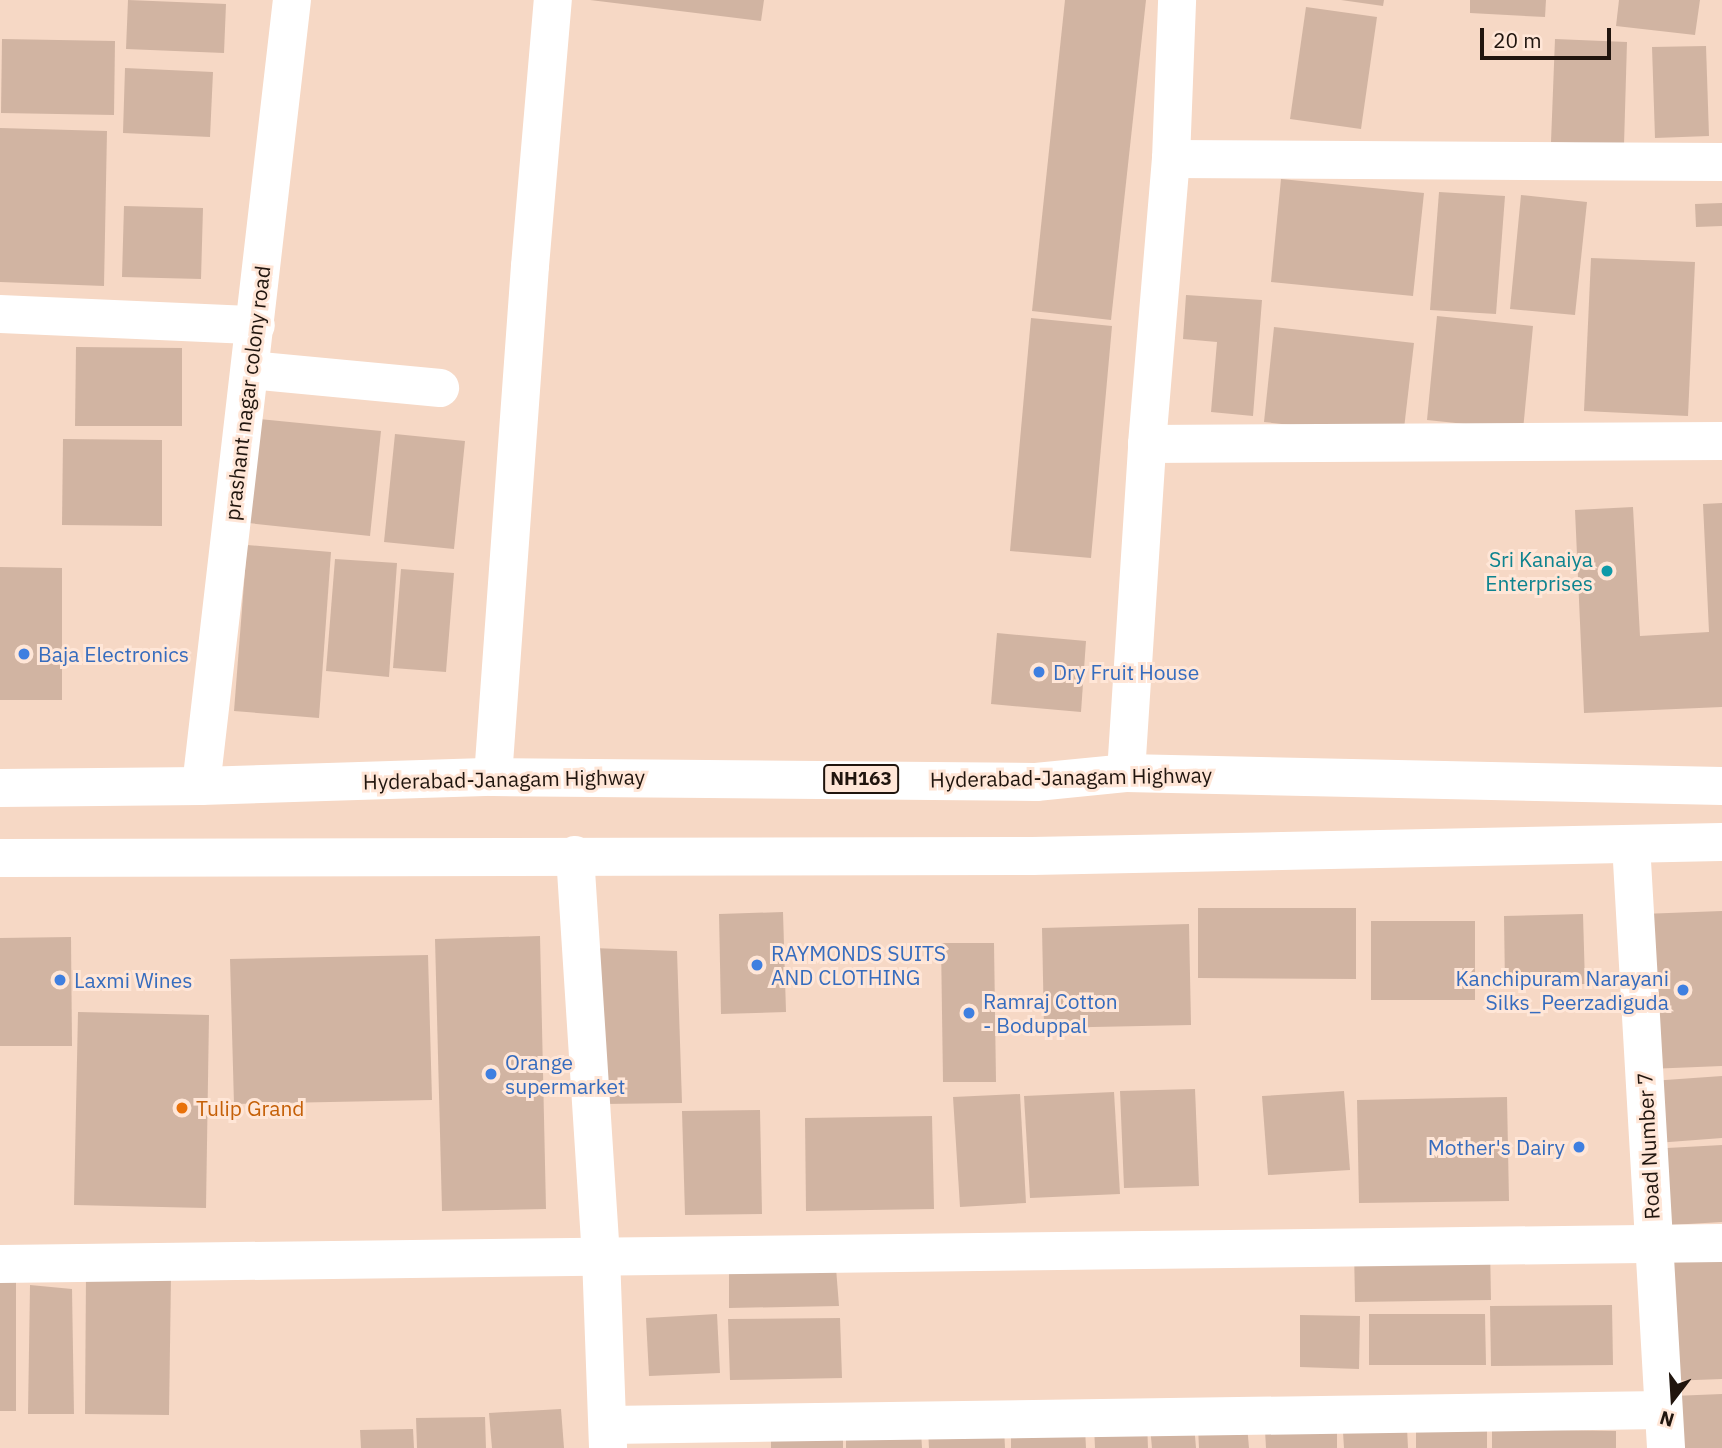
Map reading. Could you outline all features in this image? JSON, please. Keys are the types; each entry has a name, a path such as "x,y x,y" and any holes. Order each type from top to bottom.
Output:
{"main road":[{"name":"prashant nagar colony road","path":"201,786 292,0"},
{"path":"493,777 530,266 554,0"},
{"path":"1126,773 1147,444 1171,159 1178,0"},
{"path":"1171,159 1722,162"},
{"path":"0,314 256,325"},
{"path":"250,370 440,388"},
{"path":"1147,444 1722,441"},
{"name":"Hyderabad-Janagam Highway","path":"0,788 201,786 493,777 1036,782 1126,773 1722,786"},
{"path":"0,858 1032,856 1722,842"},
{"name":"Road Number 7","path":"1631,844 1666,1448"},
{"path":"575,855 601,1256 608,1436 1664,1410"},
{"path":"0,1264 1722,1243"}],"building":[{"path":"128,0 226,4 224,53 126,49"},
{"path":"590,0 764,0 761,21"},
{"path":"1065,0 1146,0 1111,320 1032,311"},
{"path":"1341,0 1384,0 1383,6"},
{"path":"1470,0 1546,0 1545,17 1470,13"},
{"path":"1619,0 1700,0 1695,35 1616,26"},
{"path":"1306,7 1377,17 1361,129 1290,119"},
{"path":"2,39 115,41 114,115 1,113"},
{"path":"1555,39 1627,42 1624,145 1551,142"},
{"path":"1706,46 1709,136 1655,138 1652,47"},
{"path":"125,68 213,72 210,137 123,133"},
{"path":"0,128 107,131 104,286 0,282"},
{"path":"1281,179 1424,193 1413,296 1271,282"},
{"path":"1439,192 1505,196 1496,314 1430,310"},
{"path":"1521,195 1587,202 1575,315 1510,309"},
{"path":"1722,203 1722,226 1696,227 1695,204"},
{"path":"124,206 203,208 201,279 122,277"},
{"path":"1591,258 1695,262 1688,416 1584,411"},
{"path":"1186,295 1262,300 1253,416 1211,412 1217,342 1183,339"},
{"path":"1437,316 1533,326 1523,430 1427,420"},
{"path":"1031,318 1112,326 1091,558 1010,551"},
{"path":"1274,327 1414,343 1403,437 1264,422"},
{"path":"76,347 182,348 182,426 75,426"},
{"path":"259,419 381,431 370,536 248,523"},
{"path":"395,434 465,441 454,549 384,542"},
{"path":"63,439 162,440 162,526 62,525"},
{"name":"Sri Kanaiya Enterprises","path":"1722,503 1722,707 1584,713 1575,510 1633,507 1640,636 1709,632 1703,504"},
{"path":"247,545 331,552 319,718 234,711"},
{"path":"335,559 397,563 389,677 326,671"},
{"path":"0,567 62,568 62,700 0,700"},
{"path":"401,569 454,573 446,672 393,668"},
{"name":"Dry Fruit House","path":"997,633 1086,641 1081,712 991,704"},
{"path":"1198,908 1356,908 1356,979 1198,978"},
{"name":"Kanchipuram Narayani Silks_Peerzadiguda","path":"1722,911 1722,1066 1648,1069 1642,914"},
{"path":"783,912 786,1012 721,1014 719,914"},
{"path":"1583,914 1585,984 1505,986 1504,916"},
{"path":"1371,921 1475,921 1475,1000 1371,1000"},
{"path":"1189,924 1191,1025 1044,1028 1042,928"},
{"name":"Orange supermarket","path":"540,936 546,1209 442,1211 435,939"},
{"path":"71,937 72,1046 0,1046 0,938"},
{"name":"Ramraj Cotton - Boduppal","path":"941,943 994,943 996,1082 943,1082"},
{"path":"592,948 677,951 682,1103 603,1104"},
{"path":"428,955 432,1100 234,1104 230,959"},
{"path":"78,1012 209,1015 206,1208 74,1205"},
{"path":"1722,1076 1722,1138 1656,1143 1651,1081"},
{"path":"1195,1089 1199,1186 1124,1188 1120,1091"},
{"path":"1344,1091 1350,1170 1268,1175 1262,1096"},
{"path":"1114,1092 1120,1194 1030,1198 1024,1096"},
{"path":"1020,1094 1026,1203 960,1207 953,1097"},
{"path":"1507,1097 1509,1201 1359,1203 1357,1100"},
{"path":"760,1110 762,1214 685,1215 682,1111"},
{"path":"932,1116 934,1209 806,1211 805,1118"},
{"path":"1722,1145 1722,1222 1671,1225 1667,1148"},
{"path":"1490,1246 1491,1300 1355,1302 1354,1248"},
{"path":"1722,1257 1722,1379 1669,1381 1665,1258"},
{"path":"0,1268 16,1268 16,1411 0,1411"},
{"path":"836,1268 839,1306 729,1308 729,1271"},
{"path":"86,1274 171,1276 169,1415 85,1414"},
{"path":"30,1285 72,1289 74,1414 28,1414"},
{"path":"1612,1305 1613,1365 1491,1366 1490,1306"},
{"path":"717,1314 720,1373 649,1376 646,1318"},
{"path":"1369,1314 1485,1314 1486,1365 1369,1365"},
{"path":"1300,1315 1360,1316 1359,1369 1300,1367"},
{"path":"840,1318 842,1378 730,1380 728,1319"},
{"path":"1722,1394 1722,1448 1676,1448 1673,1396"},
{"path":"561,1409 564,1448 492,1448 489,1413"},
{"path":"485,1417 486,1448 417,1448 416,1418"},
{"path":"1147,1423 1148,1448 1095,1448 1094,1426"},
{"path":"1194,1424 1196,1448 1152,1448 1150,1427"},
{"path":"1247,1425 1249,1448 1199,1448 1198,1427"},
{"path":"1487,1427 1487,1448 1416,1448 1416,1428"},
{"path":"1004,1428 1005,1448 929,1448 928,1430"},
{"path":"1407,1428 1408,1448 1344,1448 1343,1432"},
{"path":"413,1429 414,1448 361,1448 360,1430"},
{"path":"843,1429 843,1448 771,1448 771,1430"},
{"path":"1085,1429 1086,1448 1011,1448 1011,1430"},
{"path":"1337,1429 1337,1448 1266,1448 1265,1430"},
{"path":"1492,1429 1616,1431 1616,1448 1492,1448"},
{"path":"846,1431 921,1431 922,1448 846,1448"}],"place":[{"name":"Sri Kanaiya Enterprises","path":"1607,571"},
{"name":"Baja Electronics","path":"24,654"},
{"name":"Dry Fruit House","path":"1039,672"},
{"name":"RAYMONDS SUITS AND CLOTHING","path":"757,965"},
{"name":"Laxmi Wines","path":"60,980"},
{"name":"Kanchipuram Narayani Silks_Peerzadiguda","path":"1683,990"},
{"name":"Ramraj Cotton - Boduppal","path":"969,1013"},
{"name":"Orange supermarket","path":"491,1074"},
{"name":"Tulip Grand","path":"182,1108"},
{"name":"Mother's Dairy","path":"1579,1147"}]}
